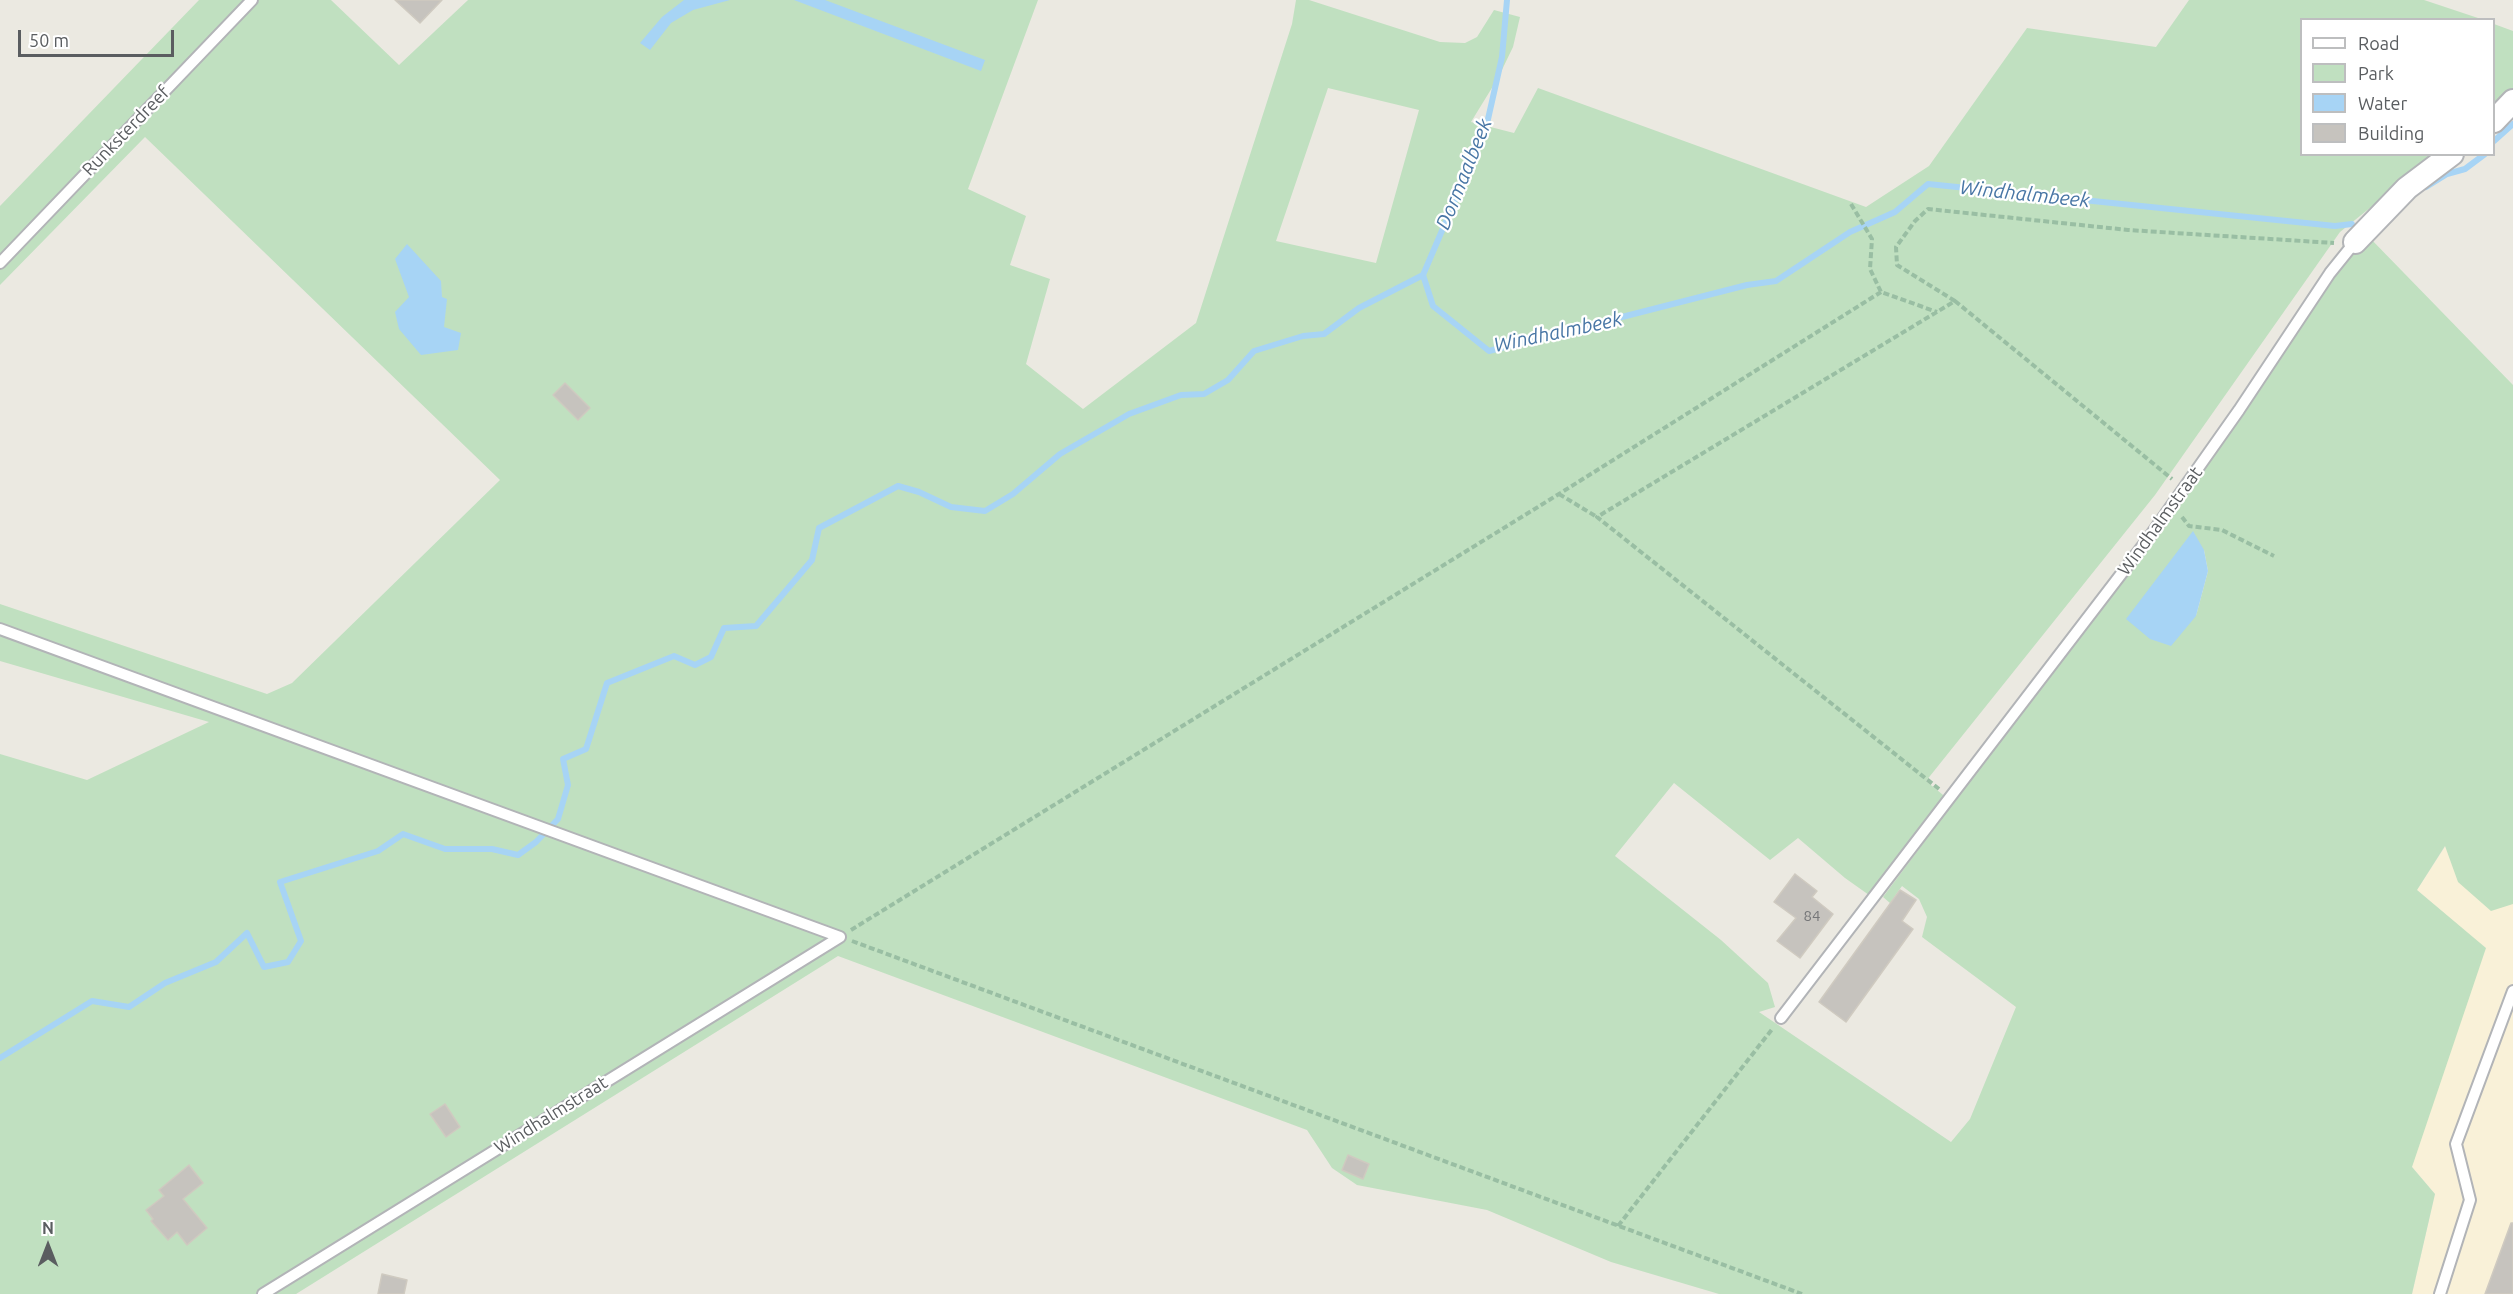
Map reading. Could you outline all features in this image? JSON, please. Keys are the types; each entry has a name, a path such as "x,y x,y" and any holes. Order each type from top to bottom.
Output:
{"street":[{"path":"2495,119 2513,101"},
{"name":"Windhalmstraat","path":"2354,243 2407,188 2449,156"}],"lane":[{"name":"Runksterdreef","path":"0,263 252,0"},
{"name":"Windhalmstraat","path":"1781,1018 1952,799 2173,504 2330,273 2354,243"},
{"path":"0,629 840,937"},
{"name":"Windhalmstraat","path":"262,1294 840,937"},
{"path":"2440,1294 2470,1200 2456,1144 2513,991"}],"path":[{"path":"1851,204 1872,239 1870,269 1881,292 1937,312"},
{"path":"2184,489 1955,301 1897,265 1896,247 1929,209 2128,230 2354,243"},
{"path":"840,937 1559,494 1881,292"},
{"path":"1597,517 1955,301"},
{"path":"1559,494 1597,517 1952,799"},
{"path":"2173,504 2189,526 2222,530 2274,556"},
{"path":"840,937 1802,1294"},
{"path":"1618,1226 1781,1018"}],"shaded area":[{"path":"2513,742 2513,1294 2412,1294 2435,1194 2327,1066 2485,948 2417,890"}],"green space":[{"path":"199,0 331,0 399,65 468,0 1038,0 968,189 1026,216 1010,265 1050,279 1026,364 1083,409 1196,323 1292,24 1296,0 1309,0 1440,42 1465,43 1477,37 1494,10 1520,17 1513,47 1498,78 1471,122 1514,133 1538,88 1866,207 1929,166 2027,28 2156,47 2189,0 2424,0 2478,18 2300,18 2300,156 2435,156 2340,232 2155,495 1926,781 1948,799 1869,895 1798,838 1770,860 1674,783 1615,856 1721,940 1768,983 1775,1007 1759,1012 1951,1142 1970,1119 2016,1007 1922,937 1927,917 1919,899 1902,886 1890,903 1883,897 2181,499 2334,276 2367,235 2513,385 2513,904 2491,911 2458,882 2445,846 2417,890 2486,948 2412,1167 2435,1194 2412,1294 1719,1294 1611,1262 1487,1210 1357,1185 1332,1168 1307,1130 838,956 296,1294 0,1294 0,754 87,780 209,722 0,661 0,604 267,694 292,683 500,480 145,137 0,285 0,206","holes":["1328,88 1419,110 1376,263 1276,241","2204,550 2208,571 2196,616"]},
{"path":"2495,24 2513,31 2513,91 2495,109"}],"water":[{"path":"684,0 730,0 693,10 671,23 650,50 640,43 662,17"},
{"path":"794,0 825,0 985,60 981,71"},
{"path":"407,244 441,281 442,297 447,299 444,327 461,333 458,350 421,355 399,329 395,312 409,297 395,259"},
{"path":"2193,531 2204,550 2208,571 2196,616 2171,646 2150,639 2126,619"}],"building":[{"path":"395,0 442,0 420,23"},
{"path":"565,383 590,408 578,420 553,395"},
{"path":"1795,874 1817,891 1812,897 1833,914 1800,958 1777,941 1796,918 1774,902"},
{"path":"1900,890 1916,900 1902,921 1913,929 1846,1022 1819,1002"},
{"path":"445,1104 460,1127 446,1137 430,1114"},
{"path":"1348,1155 1369,1164 1363,1179 1342,1170"},
{"path":"189,1165 203,1183 183,1199 207,1228 187,1245 177,1232 168,1240 151,1221 153,1219 146,1210 164,1196 159,1190"},
{"path":"2511,1223 2513,1223 2513,1294 2485,1294"},
{"path":"382,1274 407,1280 404,1294 378,1294"}],"waterway":[{"name":"Dormaalbeek","path":"1423,275 1486,128 1502,57 1507,0"},
{"name":"Windhalmbeek","path":"2495,140 2513,124"},
{"name":"Windhalmbeek","path":"2426,187 2447,174 2465,169 2482,156"},
{"name":"Windhalmbeek","path":"0,1058 92,1001 129,1007 165,983 216,962 247,933 264,967 288,962 301,941 280,882 378,851 403,834 445,849 492,849 518,855 536,842 558,819 568,785 563,759 586,749 607,683 674,656 695,665 711,657 724,628 756,626 812,560 819,528 898,486 919,492 951,507 985,511 1013,494 1060,454 1129,414 1181,395 1204,394 1228,380 1254,351 1303,336 1324,334 1359,308 1423,275 1433,306 1489,351 1747,285 1776,281 1850,232 1895,212 1928,184 2335,226 2352,224"}]}
